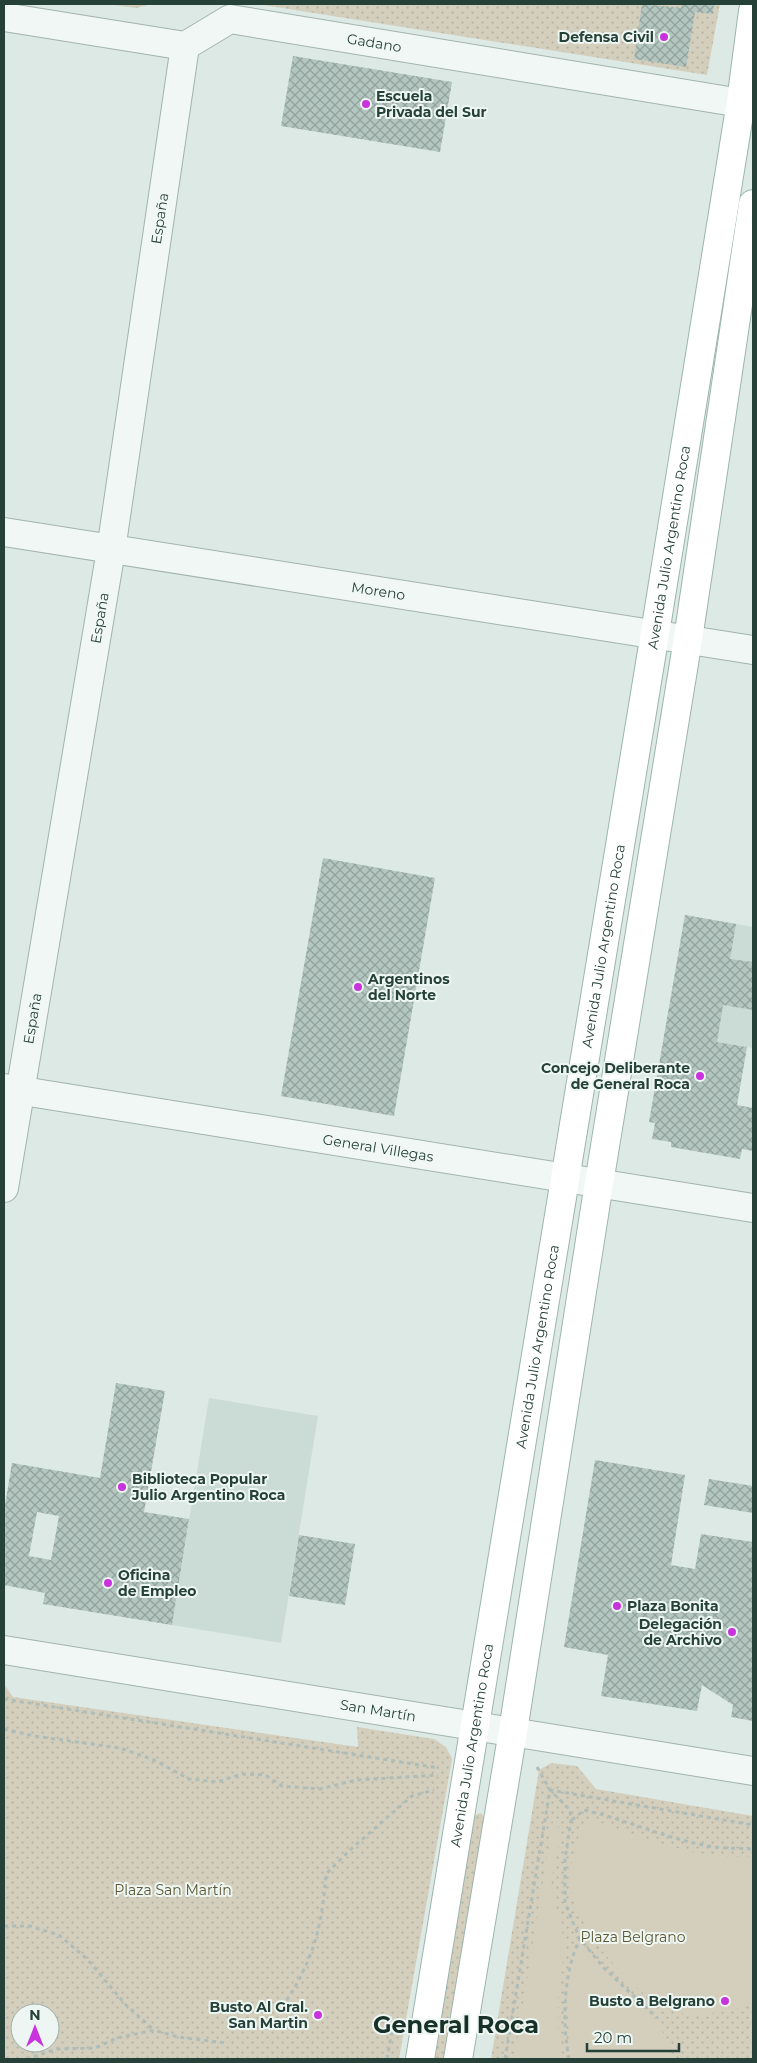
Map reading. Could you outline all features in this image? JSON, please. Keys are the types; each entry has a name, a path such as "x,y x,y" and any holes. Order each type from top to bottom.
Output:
{"main road":[{"name":"Avenida Julio Argentino Roca","path":"420,2059 564,1177 655,633 747,104 753,11"},
{"path":"458,2059 513,1732 599,1183 688,639 753,204"}],"street":[{"path":"4,17 185,46"},
{"name":"Gadano","path":"185,46 230,19 747,104"},
{"name":"España","path":"4,1188 12,1089 111,550 185,46"},
{"name":"Moreno","path":"4,532 655,633 753,650"},
{"name":"General Villegas","path":"12,1089 753,1208"},
{"name":"San Martín","path":"4,1650 753,1771"}],"path":[{"path":"4,1699 439,1768 433,1800"},
{"path":"4,1729 34,1736 120,1748 154,1760 189,1779 217,1782 242,1774 265,1774 282,1786 320,1789 356,1780 438,1775"},
{"path":"513,1732 540,1770 550,1790 570,1810 571,1820 565,1859 565,1903 580,1938 604,1968 657,2018"},
{"path":"282,2007 296,1987 312,1956 324,1908 326,1874 351,1849 412,1796 435,1790"},
{"path":"550,1790 753,1825"},
{"path":"505,2059 550,1790"},
{"path":"571,1820 584,1810 607,1815 639,1828 704,1846 753,1849"},
{"path":"4,1926 30,1926 59,1936 87,1958 126,2005 154,2030 178,2037 226,2043"},
{"path":"569,2059 564,2035 566,2000 573,1952 580,1938"},
{"path":"387,2059 395,2011"},
{"path":"26,2059 56,2049 94,2048 117,2038 154,2030"}],"shaded area":[{"path":"685,915 753,927 753,1048 665,1033"},
{"path":"209,1398 318,1416 281,1643 172,1625"}],"green space":[{"path":"107,4 152,4 136,8"},
{"path":"257,4 720,4 707,75"},
{"name":"Plaza San Martín","path":"4,1684 13,1697 358,1747 357,1727 434,1739 446,1747 452,1759 399,2059 4,2059"},
{"name":"Plaza Belgrano","path":"551,1763 577,1766 596,1789 753,1816 753,2059 491,2059 539,1770"},
{"path":"481,1813 485,1818 447,2059 435,2059 473,1816"},
{"path":"591,1819 650,1841 691,1852 732,1857 753,1857 753,2004 711,2013 691,2014 678,2012 663,2006 648,1996 617,1968 591,1935 575,1904 571,1890 571,1866 574,1851 585,1824"},
{"path":"553,1821 560,1830 551,1881 565,1945 558,1998 558,2028 563,2059 514,2059"},
{"path":"579,1947 648,2012 659,2026 667,2042 671,2059 571,2059 566,1985 571,1951"}],"building":[{"name":"Defensa Civil","path":"642,4 681,8 681,4 714,4 713,14 695,12 686,67 634,59"},
{"name":"Escuela Privada del Sur","path":"293,56 452,82 440,152 281,126"},
{"name":"Argentinos del Norte","path":"323,858 435,878 394,1116 281,1096"},
{"path":"685,915 736,924 730,959 753,962 753,1010 723,1005 717,1042 747,1047 737,1105 753,1108 753,1151 742,1149 740,1159 671,1147 671,1142 652,1139 655,1123 649,1122"},
{"path":"116,1383 165,1391 144,1512 189,1519 172,1625 43,1604 45,1593 4,1585 4,1511 12,1463 100,1478","holes":["37,1512 59,1516 51,1560 29,1556"]},
{"path":"595,1460 685,1475 671,1565 695,1569 701,1534 753,1542 753,1721 731,1717 733,1705 702,1685 697,1711 601,1696 608,1655 564,1647"},
{"path":"709,1479 753,1486 753,1513 704,1505"},
{"path":"299,1535 355,1544 345,1605 289,1596"}],"place":[{"name":"Defensa Civil","path":"664,37"},
{"name":"Escuela Privada del Sur","path":"366,104"},
{"name":"Argentinos del Norte","path":"358,987"},
{"name":"Concejo Deliberante de General Roca","path":"700,1076"},
{"name":"Biblioteca Popular Julio Argentino Roca","path":"122,1487"},
{"name":"Oficina de Empleo","path":"108,1583"},
{"name":"Plaza Bonita","path":"617,1606"},
{"name":"Delegación de Archivo","path":"732,1632"},
{"name":"Busto a Belgrano","path":"725,2001"},
{"name":"Busto Al Gral. San Martin","path":"318,2015"}],"district":[{"name":"General Roca","path":"456,2025"}]}
